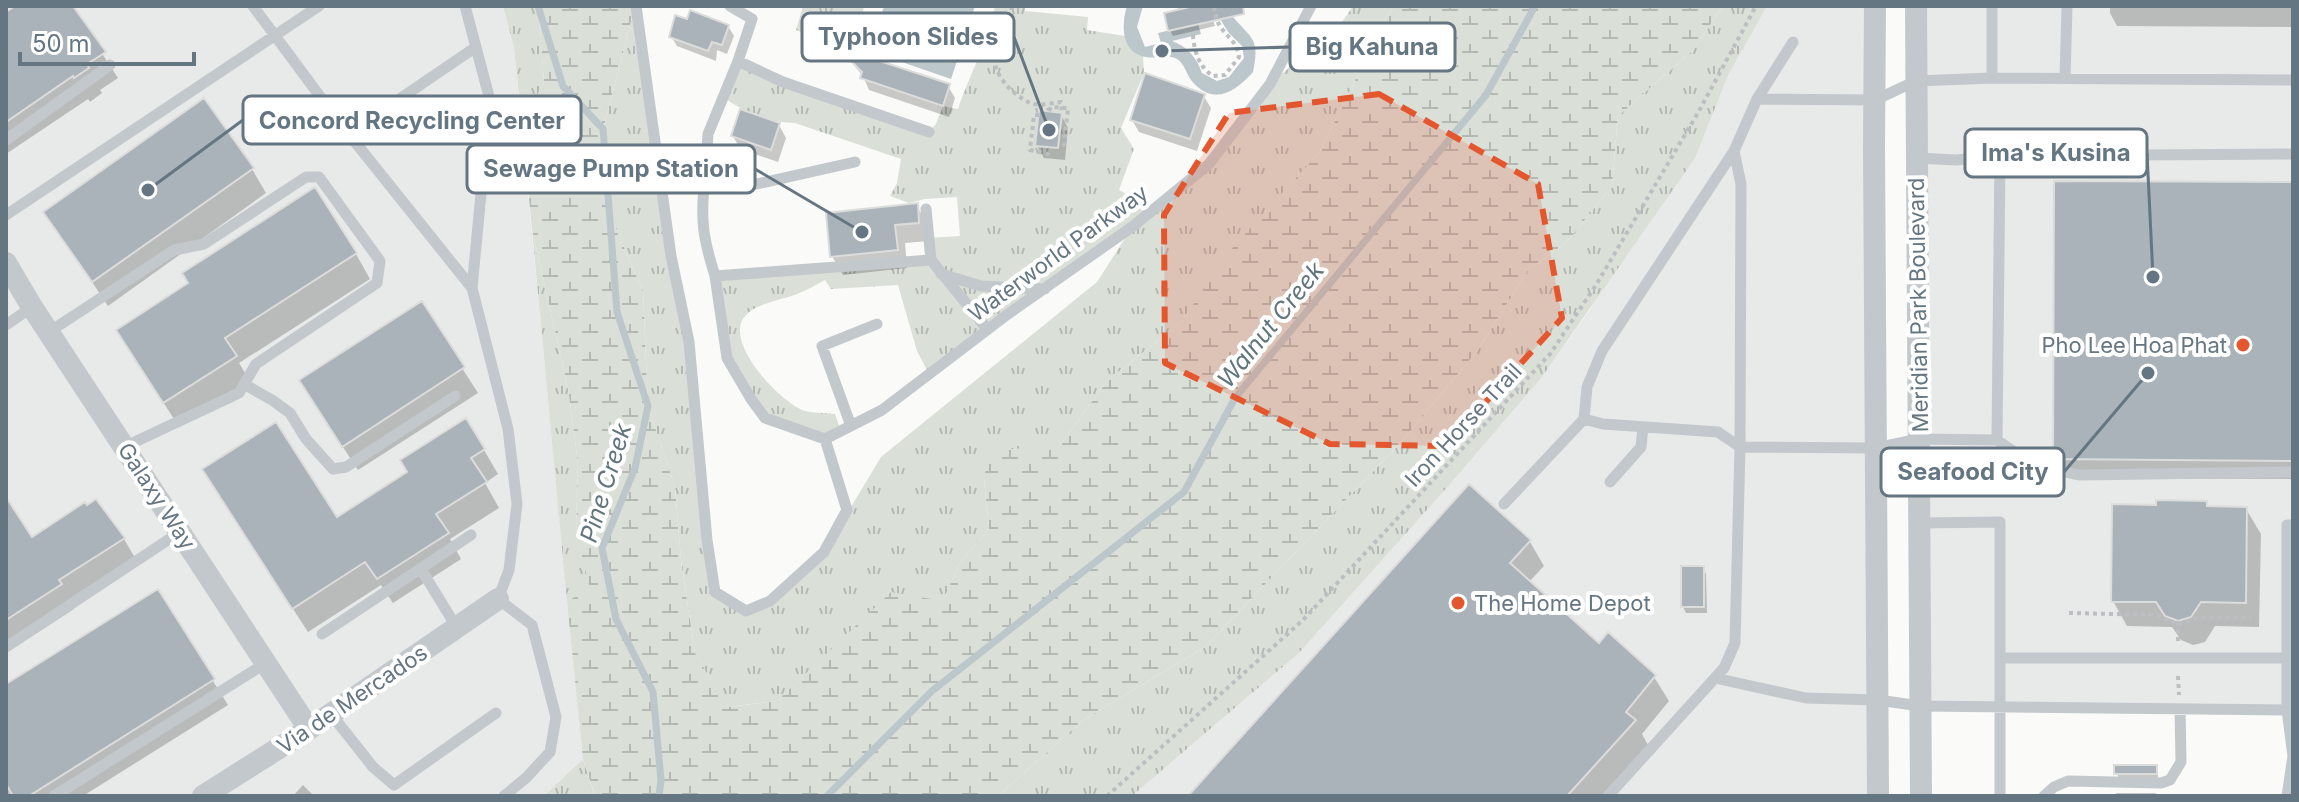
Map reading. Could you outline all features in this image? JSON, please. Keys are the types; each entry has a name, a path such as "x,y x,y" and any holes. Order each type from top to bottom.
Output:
{"street":[{"name":"Meridian Park Boulevard","path":"1875,6 1878,796"},
{"name":"Meridian Park Boulevard","path":"1916,6 1921,796"},
{"name":"Galaxy Way","path":"6,263 309,729"},
{"name":"Via de Mercados","path":"203,796 309,729 498,599"}],"lane":[{"path":"253,6 348,134 472,288"},
{"path":"6,215 319,6"},
{"path":"465,6 490,100 472,288 508,429 517,504 509,570 498,599 532,625 556,717 550,752 504,796"},
{"path":"636,6 671,256 689,342 707,540 715,592 746,611 770,601 824,552 847,510 825,439 765,418 727,358 715,276 703,237 702,204 708,134 752,19 730,6"},
{"name":"Waterworld Parkway","path":"825,439 882,410 987,329 1132,227 1209,164 1270,84 1311,6"},
{"path":"1992,6 1992,78"},
{"path":"2065,78 2067,6"},
{"path":"1504,504 1584,419 1587,387 1602,351 1734,151 1757,99 1793,42"},
{"path":"348,134 476,47"},
{"path":"738,61 783,82 929,132"},
{"path":"6,140 110,65"},
{"path":"1757,99 1875,100 1916,81 1992,78 2293,80"},
{"path":"1608,796 1724,668 1735,643 1740,447 1741,184 1734,151"},
{"path":"1916,158 1956,160 2000,156 2293,154"},
{"path":"1997,440 2000,156"},
{"path":"705,179 752,185 855,162"},
{"path":"49,332 174,250 204,244 306,177 319,177 380,261 377,283 256,364 239,393 124,447"},
{"path":"926,209 931,260 987,329"},
{"path":"715,276 931,260"},
{"path":"941,274 981,286 1045,289"},
{"path":"6,325 32,307"},
{"path":"851,426 822,346 877,324"},
{"path":"244,384 290,413 306,439 333,469 346,467 455,396"},
{"path":"1584,419 1603,424 1718,432 1740,447 1876,448 1919,439 1997,440 2033,465 2079,475 2293,472"},
{"path":"1610,482 1641,447 1643,427"},
{"path":"1920,523 2000,522 2000,796"},
{"path":"2287,796 2293,756 2287,525 2293,525"},
{"path":"6,647 180,532"},
{"path":"322,634 471,535"},
{"path":"421,569 457,628"},
{"path":"2000,658 2290,658"},
{"path":"54,796 267,663"},
{"path":"1715,678 1806,698 1878,700 1920,706 2290,710"},
{"path":"2044,796 2068,781 2161,783 2170,780 2181,762 2180,709"},
{"path":"331,714 373,767 394,785 496,713"}],"path":[{"path":"1012,6 1011,26 994,57 997,75 1029,102 1061,102 1061,110"},
{"path":"1193,35 1194,48 1206,72 1213,76 1225,75 1239,57 1238,47 1217,25 1214,6"},
{"name":"Iron Horse Trail","path":"1107,796 1302,621 1550,354 1596,285 1699,111 1756,6"},
{"path":"1049,111 1051,107 1061,110 1068,108 1064,145 1059,145"},
{"path":"1039,115 1034,115 1030,150 1048,154 1050,148"},
{"path":"2069,613 2156,615 2178,625 2196,618 2251,618"}],"highlighted area":[{"path":"1379,94 1538,184 1562,318 1446,446 1330,444 1165,363 1164,215 1229,113"}],"shaded area":[{"path":"6,6 503,6 514,48 583,759 544,796 6,796"},
{"path":"884,6 975,6 951,79 870,51"},
{"path":"1127,6 1143,6 1137,27 1145,47 1161,43 1158,33 1175,29 1180,17 1178,6 1193,6 1201,34 1172,41 1191,53 1202,73 1217,81 1229,77 1244,58 1242,46 1220,19 1232,16 1255,45 1253,72 1224,94 1207,93 1191,80 1177,59 1146,57 1132,50 1127,44 1124,29"},
{"path":"1767,6 1875,6 1878,796 1132,796 1299,653 1542,377 1589,311"},
{"path":"1916,6 2293,6 2293,710 1920,706"}],"green space":[{"path":"503,6 538,6 544,82 522,125 514,48"},
{"path":"538,6 635,6 603,129 609,213 643,291 648,406 675,487 681,560 695,653 727,707 777,701 891,592 943,601 959,564 989,529 984,478 990,451 1060,445 1107,381 1180,323 1234,246 1319,153 1387,16 1395,6 1723,6 1692,51 1618,116 1612,186 1566,243 1528,270 1477,351 1403,440 1205,647 1083,720 998,796 592,796 594,793 583,759 567,601 590,589 576,533 578,463 568,388 532,230 522,125 544,82"},
{"path":"635,6 689,342 715,592 746,611 770,601 824,552 881,457 1097,282 1131,229 929,374 917,351 898,285 831,289 825,280 797,294 756,308 746,315 740,326 741,339 757,369 794,406 805,411 835,414 841,431 825,439 765,418 727,358 715,276 931,260 928,238 960,236 957,197 909,203 890,196 897,183 901,159 795,123 757,116 723,97 738,61 929,132 943,106 958,109 995,6 1025,6 1025,11 1088,17 1087,30 1125,36 1138,55 1143,56 1144,73 1121,128 1134,149 1119,190 1153,209 1209,164 1270,84 1340,25 1353,6 1395,6 1387,16 1319,153 1235,246 1180,323 1107,381 1060,445 984,478 989,529 959,564 943,601 846,636 777,701 726,707 695,653 681,560 675,487 648,406 643,291 609,213 603,129"},
{"path":"803,6 864,6 857,42 852,42 849,52 796,30"},
{"path":"1723,6 1767,6 1728,75 1695,158 1542,377 1299,653 1132,796 998,796 1083,720 1205,647 1403,440 1477,351 1528,270 1566,243 1612,186 1618,116 1692,51"},
{"path":"532,230 568,388 578,463 576,533 591,589 567,601"},
{"path":"583,759 594,794 592,796 544,796"}],"building":[{"path":"15,6 73,6 106,52 87,64 89,68 6,122 6,12"},
{"path":"1194,6 1243,6 1244,14 1168,31 1164,13"},
{"path":"690,10 729,25 722,45 712,42 708,51 669,37 675,15 687,19"},
{"path":"837,47 950,84 943,106 860,78 862,72"},
{"path":"1145,73 1205,94 1190,139 1130,120"},
{"path":"204,98 254,168 92,282 43,212"},
{"path":"740,109 780,123 771,150 731,136"},
{"path":"1039,110 1062,113 1058,148 1035,146"},
{"path":"2054,181 2293,182 2293,461 2053,459"},
{"path":"315,187 357,253 225,338 237,356 163,403 116,330 188,283 182,273"},
{"path":"918,203 919,223 895,225 898,250 830,257 826,213"},
{"path":"422,301 465,367 342,447 299,380"},
{"path":"466,418 485,449 471,458 487,482 436,514 449,533 377,579 365,562 292,609 202,469 276,422 337,517 407,472 400,460"},
{"name":"The Home Depot","path":"1469,484 1531,540 1510,563 1599,643 1608,632 1656,675 1626,712 1636,720 1567,796 1188,796"},
{"path":"6,497 32,537 85,502 87,505 96,499 125,538 59,580 62,584 6,620"},
{"path":"2156,500 2207,501 2207,506 2247,507 2246,603 2201,602 2191,617 2178,621 2165,616 2156,602 2111,602 2112,504 2156,505"},
{"path":"1681,566 1704,566 1704,607 1681,607"},
{"path":"158,589 215,679 29,796 13,796 6,784 6,684"},
{"path":"2114,765 2157,765 2157,774 2114,774"}],"waterway":[{"name":"Pine Creek","path":"538,6 563,86 603,129 617,312 648,406 635,468 602,548 616,619 653,692 661,780 659,796"},
{"name":"Walnut Creek","path":"827,796 932,691 1184,492 1235,398 1486,95 1535,6"}],"place":[{"name":"Big Kahuna","path":"1162,51"},
{"name":"Typhoon Slides","path":"1049,130"},
{"name":"Concord Recycling Center","path":"148,190"},
{"name":"Sewage Pump Station","path":"862,232"},
{"name":"Ima's Kusina","path":"2153,277"},
{"name":"Pho Lee Hoa Phat","path":"2243,345"},
{"name":"Seafood City","path":"2148,373"},
{"name":"The Home Depot","path":"1458,603"}]}
